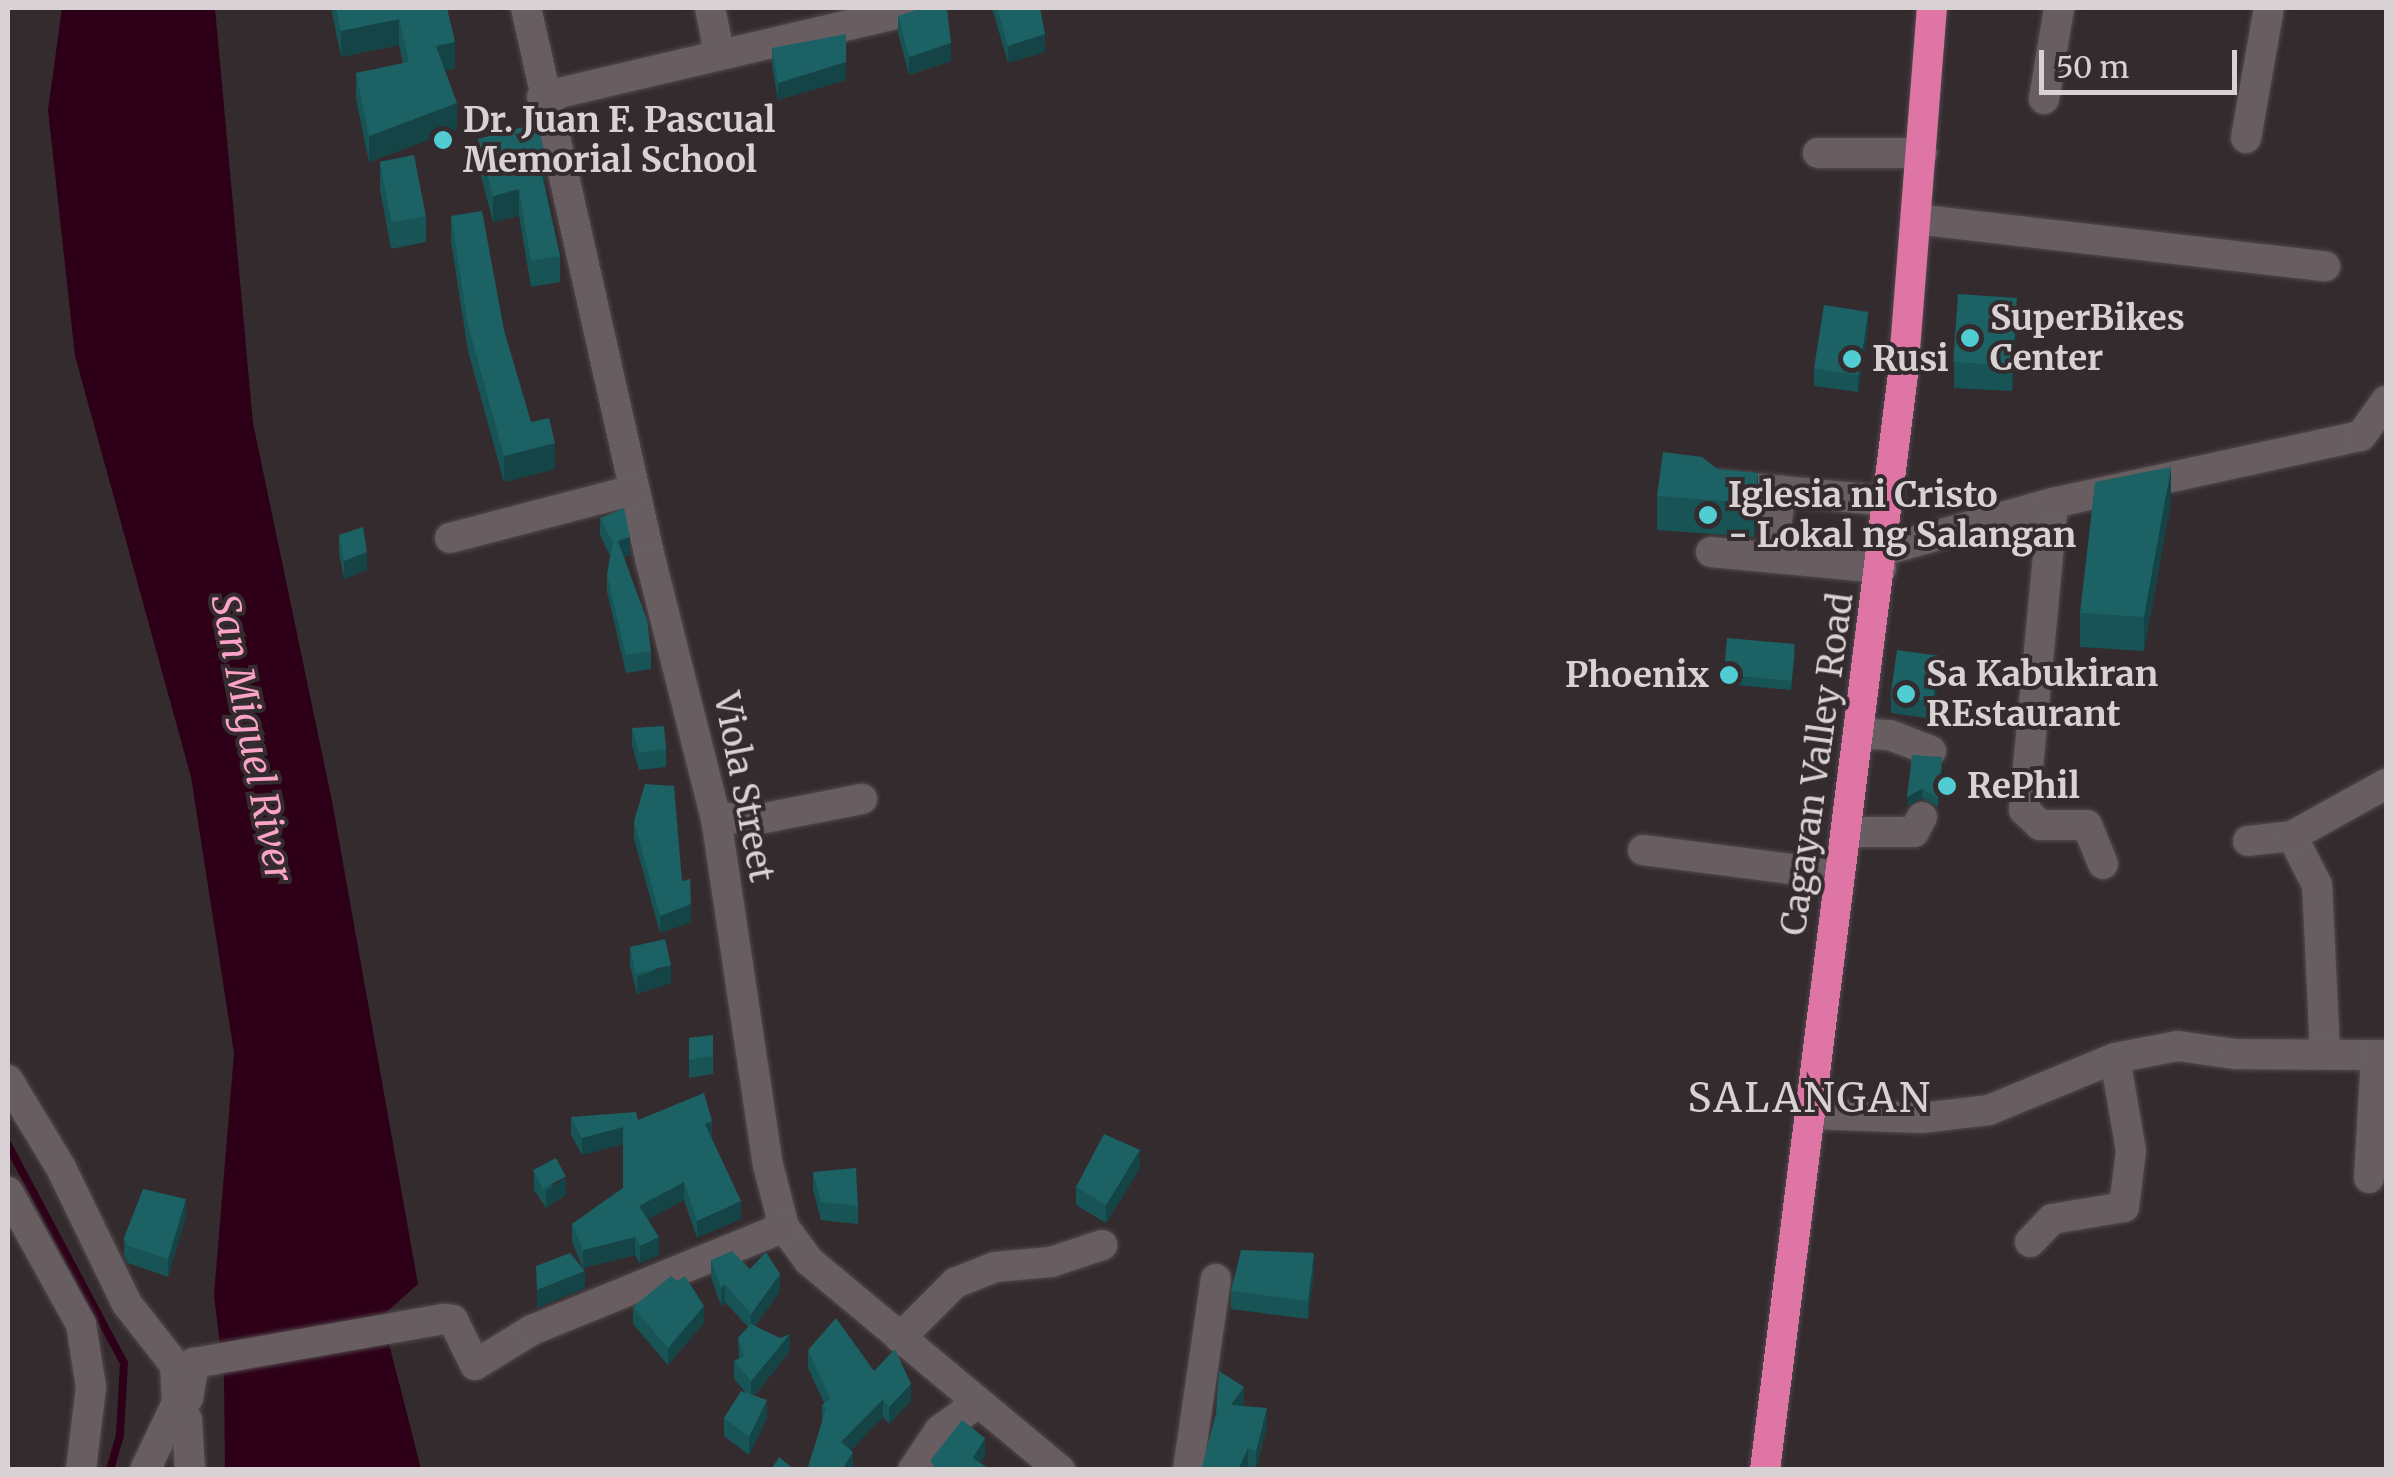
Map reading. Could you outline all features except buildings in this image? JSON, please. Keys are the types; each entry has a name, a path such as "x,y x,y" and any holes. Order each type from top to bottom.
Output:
{"highway":[{"name":"Cagayan Valley Road","path":"1765,1470 1882,559 1922,154 1932,8"}],"street":[{"name":"Viola Street","path":"526,8 542,97 634,490 716,818 768,1164 784,1227 810,1261 975,1405 1060,1470"},
{"path":"710,8 719,52"},
{"path":"542,97 871,13 921,8"},
{"path":"2044,100 2059,8"},
{"path":"2246,138 2269,8"},
{"path":"1818,153 1922,154"},
{"path":"1916,219 2324,266"},
{"path":"1710,552 1882,559 2053,503 2362,436 2386,402"},
{"path":"1719,485 1888,501"},
{"path":"450,538 634,490"},
{"path":"1772,557 1782,491"},
{"path":"2053,503 2024,810 2040,825 2087,825 2103,864"},
{"path":"1860,733 1890,735 1930,751"},
{"path":"2248,841 2292,836 2386,784"},
{"path":"716,818 765,818 862,800"},
{"path":"1847,832 1914,832 1922,817"},
{"path":"2292,836 2317,885 2325,1052"},
{"path":"1643,850 1840,874"},
{"path":"1810,1114 1922,1118 1989,1110 2115,1058 2194,1046 2235,1054 2381,1055 2369,1178"},
{"path":"2030,1242 2052,1219 2124,1207 2130,1151 2115,1058"},
{"path":"8,1080 61,1168 104,1315 81,1470"},
{"path":"8,1192 104,1315 175,1365 177,1403 187,1420 190,1470"},
{"path":"145,1470 177,1403 188,1398 194,1363 444,1319 458,1328 468,1357 476,1365 487,1362 532,1330 784,1227"},
{"path":"900,1338 955,1283 995,1267 1051,1262 1102,1246"},
{"path":"1188,1470 1216,1278"},
{"path":"913,1470 940,1430 975,1405"}],"water":[{"name":"San Miguel River","path":"62,8 215,8 253,423 332,801 418,1284 382,1316 421,1469 225,1469 224,1379 214,1295 234,1053 191,777 75,356 48,110"}],"waterway":[{"path":"8,1145 124,1363 120,1435 110,1470"}],"place":[{"name":"Dr. Juan F. Pascual Memorial School","path":"443,140"},
{"name":"SuperBikes Center","path":"1970,338"},
{"name":"Rusi","path":"1852,359"},
{"name":"Iglesia ni Cristo - Lokal ng Salangan","path":"1708,515"},
{"name":"Phoenix","path":"1729,675"},
{"name":"Sa Kabukiran REstaurant","path":"1906,694"},
{"name":"RePhil","path":"1947,786"}],"district":[{"name":"SALANGAN","path":"1810,1098"}]}
